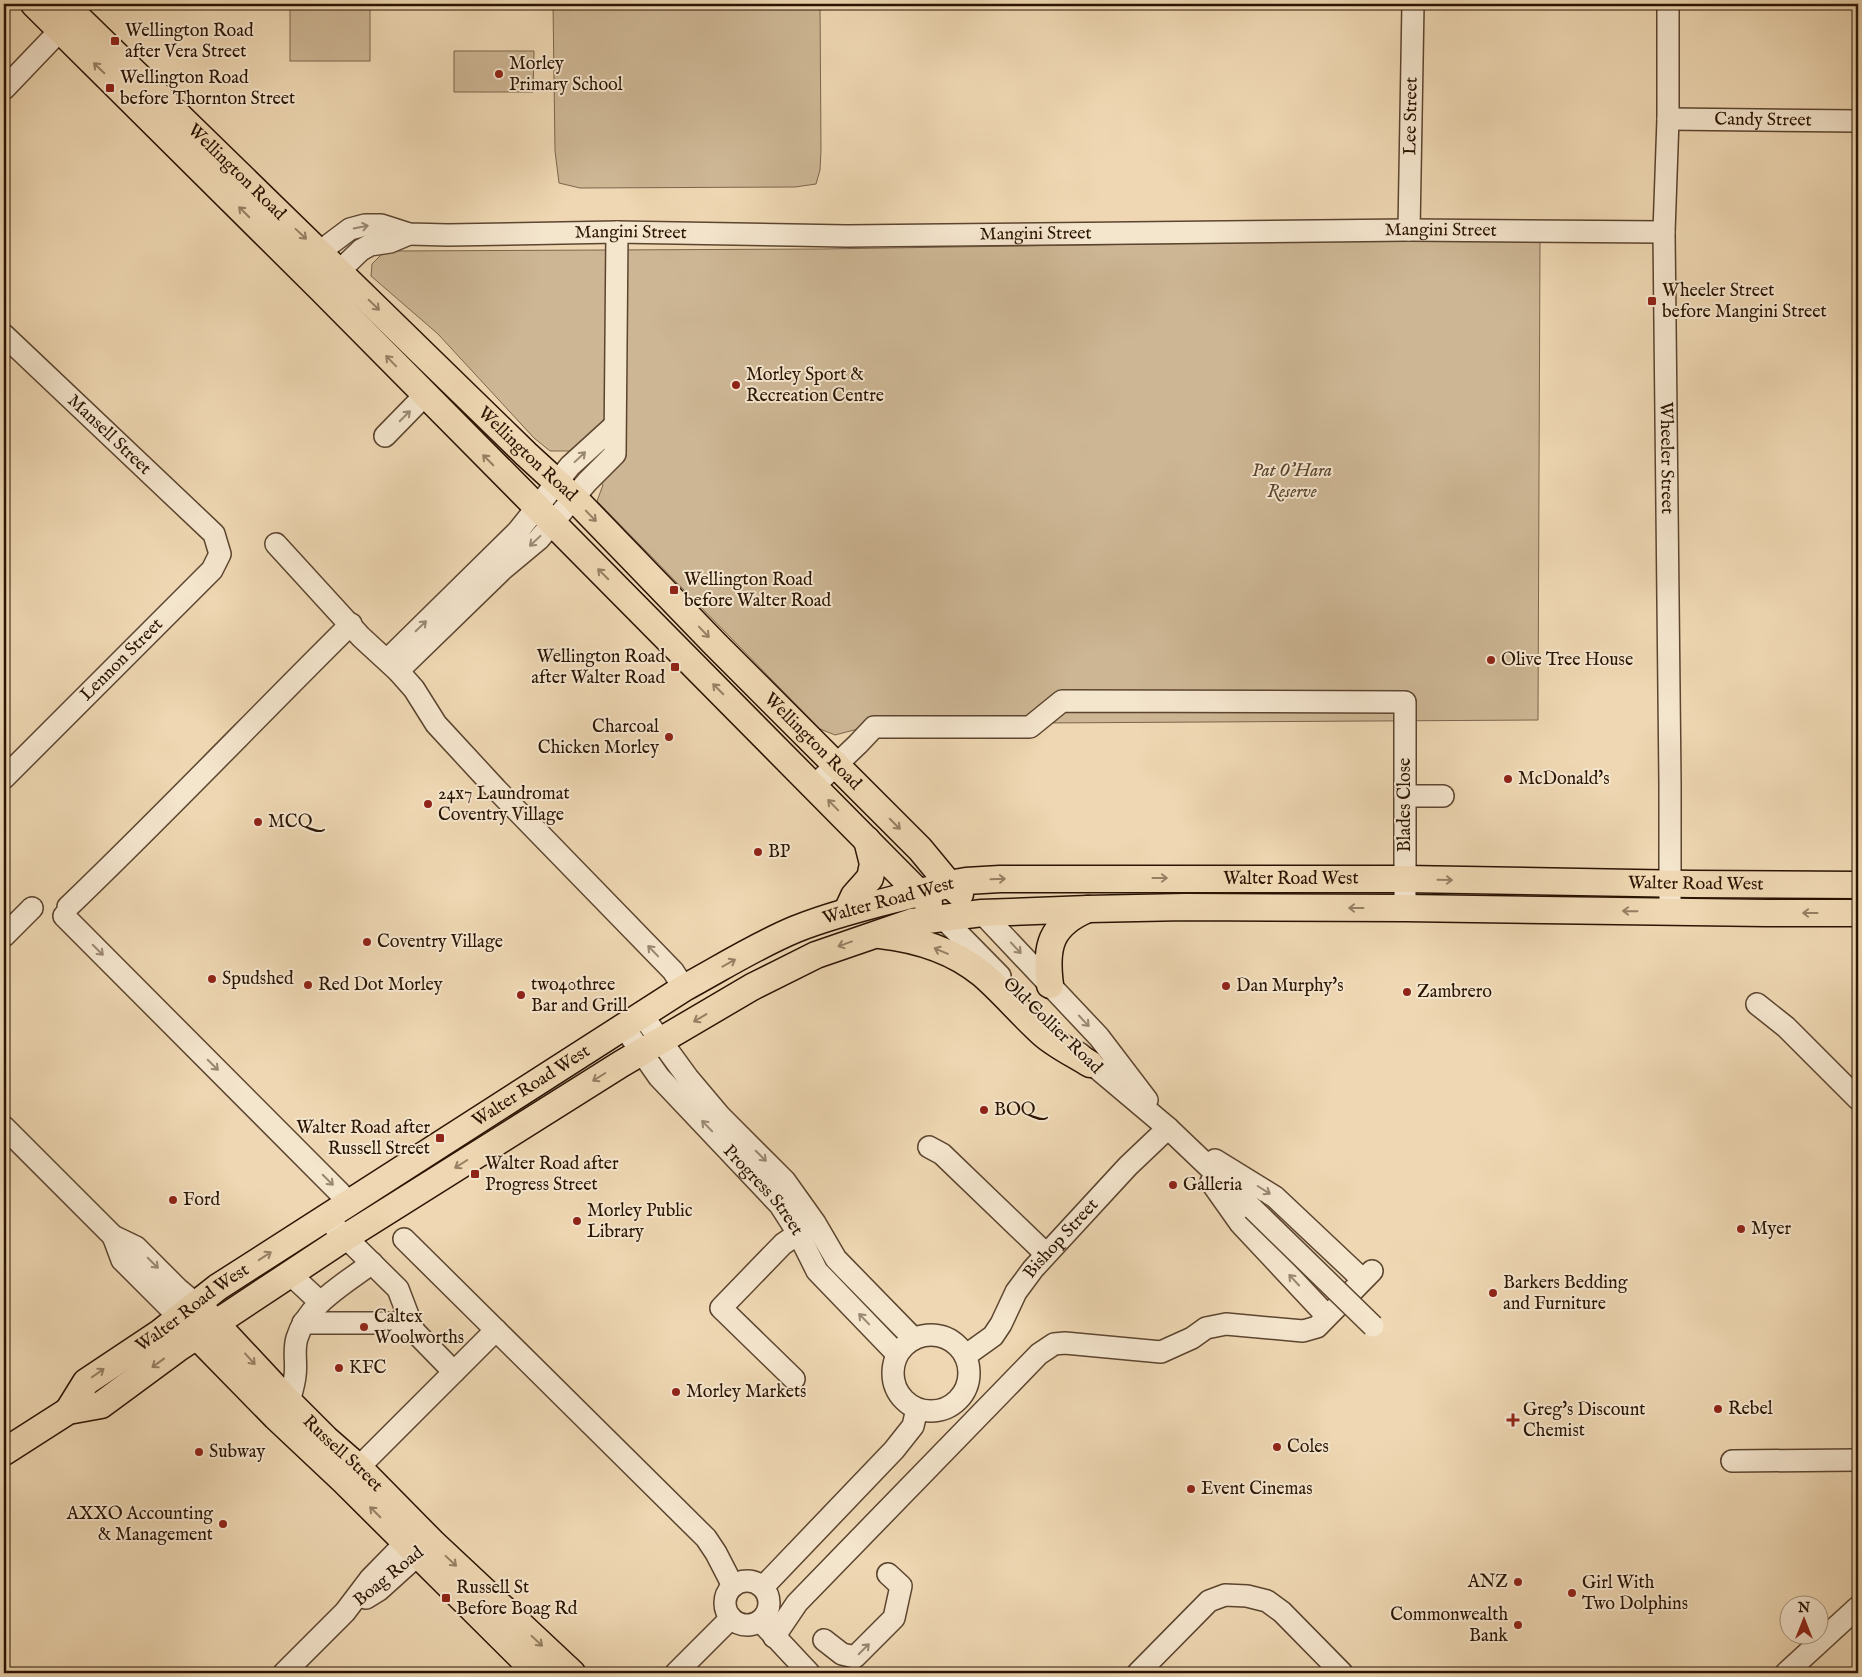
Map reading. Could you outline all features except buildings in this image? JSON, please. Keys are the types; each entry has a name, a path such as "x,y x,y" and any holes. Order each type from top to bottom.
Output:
{"main road":[{"name":"Wellington Road","path":"34,4 66,16 330,262 565,490 920,849 949,884 982,913"},
{"name":"Wellington Road","path":"66,16 171,139 942,917"},
{"path":"847,911 854,896 870,878 873,864 867,840"},
{"name":"Walter Road West","path":"68,1411 86,1382 161,1332 218,1286 347,1203 684,988 745,954 794,930 847,911 949,884 966,881 1010,879 1405,879 1858,885"},
{"name":"Walter Road West","path":"4,1452 68,1411 101,1405 177,1349 346,1237 650,1046 786,969 816,955 912,922 982,913 1088,909 1405,908 1858,913"},
{"path":"1050,985 1047,964 1049,947 1059,929 1071,916 1088,909"},
{"path":"875,934 905,938 921,943 956,957 970,965 983,974 1043,1035 1090,1064"},
{"name":"Russell Street","path":"187,1310 289,1402 326,1439 351,1474"},
{"name":"Russell Street","path":"208,1330 276,1417 351,1474 418,1542 536,1673"},
{"name":"Russell Street","path":"418,1542 572,1673"}],"street":[{"name":"Lee Street","path":"1409,230 1413,4"},
{"name":"Wheeler Street","path":"1668,4 1668,119 1664,232 1670,912"},
{"path":"4,89 66,16"},
{"name":"Candy Street","path":"1668,119 1858,122"},
{"name":"Mangini Street","path":"321,289 330,262 350,229 365,225 380,225 409,234 448,235 617,232 847,236 1409,230 1664,232"},
{"path":"392,665 538,539 545,515 565,490 615,454 617,232"},
{"name":"Mangini Street","path":"303,271 330,262"},
{"name":"Mansell Street","path":"4,335 214,534"},
{"path":"385,436 425,395"},
{"path":"565,490 570,466 614,426"},
{"name":"Lennon Street","path":"7,770 212,570 220,554 214,534"},
{"path":"276,544 351,624 360,637 392,665 414,689 436,724 527,822 673,971 684,988"},
{"path":"347,1203 340,1193 66,911 351,624"},
{"name":"Blades Close","path":"836,764 874,727 1030,727 1062,701 1405,702 1405,908"},
{"path":"814,786 836,764"},
{"path":"1405,796 1443,796"},
{"path":"4,936 32,908"},
{"name":"Old Collier Road","path":"982,913 1099,1037 1173,1132"},
{"name":"Old Collier Road","path":"942,917 968,945 1090,1064 1173,1132 1373,1326"},
{"path":"1756,1004 1786,1027 1858,1099"},
{"name":"Progress Street","path":"633,1021 650,1046 659,1077 780,1205 806,1228 914,1339"},
{"name":"Russell Street","path":"4,1127 113,1236 136,1247 178,1288 187,1310"},
{"path":"767,1629 797,1603 1039,1354 1054,1344 1064,1343 1161,1352 1192,1338 1206,1328 1226,1324 1303,1331 1316,1327 1367,1275 1275,1197 1173,1132"},
{"path":"1173,1132 1240,1223 1328,1316"},
{"name":"Bishop Street","path":"965,1356 993,1336 1001,1324 1016,1292 1046,1254 1128,1166 1173,1132"},
{"path":"929,1147 942,1154 1046,1254"},
{"path":"326,1217 398,1289 414,1331"},
{"path":"794,1379 721,1308 782,1244 806,1228"},
{"name":"Progress Street","path":"806,1228 817,1270 898,1354"},
{"path":"404,1239 706,1538 733,1586"},
{"path":"289,1402 295,1376 296,1339 303,1323 320,1302 372,1263"},
{"path":"290,1274 320,1302"},
{"path":"303,1323 397,1323 414,1331 454,1372"},
{"path":"351,1474 496,1330"},
{"path":"938,1335 952,1342 965,1356 969,1376 967,1386 959,1398 947,1408 927,1412 917,1409 909,1405 896,1391 893,1380 894,1363 898,1354 914,1339 938,1335"},
{"path":"763,1587 894,1450 912,1426 917,1409"},
{"path":"1732,1461 1858,1460"},
{"name":"Boag Road","path":"284,1673 345,1612 378,1590 418,1542"},
{"path":"824,1640 842,1654 855,1657 894,1618 901,1586 888,1574"},
{"path":"767,1629 770,1604 763,1587 752,1581 745,1580 733,1586 726,1596 725,1602 731,1618 742,1624 767,1629 809,1673"},
{"path":"1138,1673 1209,1601 1225,1595 1247,1596 1267,1601 1282,1612 1342,1673"},
{"path":"1786,1673 1858,1607"},
{"path":"676,1673 731,1618"}],"green space":[{"path":"290,4 370,4 370,61 290,61"},
{"path":"553,4 820,4 821,150 820,170 816,184 795,187 580,188 559,183 555,151"},
{"path":"454,51 534,51 533,92 454,92"},
{"name":"Pat O'Hara Reserve","path":"1415,240 1540,241 1538,720 877,724 835,735 820,729 597,501 603,485 575,451 550,451 534,438 438,334 371,276 372,264 382,254 393,251 821,249"}],"place":[{"name":"Wellington Road after Vera Street","path":"115,41"},
{"name":"Morley Primary School","path":"499,74"},
{"name":"Wellington Road before Thornton Street","path":"110,88"},
{"name":"Wheeler Street before Mangini Street","path":"1652,301"},
{"name":"Morley Sport & Recreation Centre","path":"736,385"},
{"name":"Wellington Road before Walter Road","path":"674,590"},
{"name":"Olive Tree House","path":"1491,660"},
{"name":"Wellington Road after Walter Road","path":"675,667"},
{"name":"Charcoal Chicken Morley","path":"669,737"},
{"name":"McDonald's","path":"1508,779"},
{"name":"24x7 Laundromat Coventry Village","path":"428,804"},
{"name":"MCQ","path":"258,822"},
{"name":"BP","path":"758,852"},
{"name":"Coventry Village","path":"367,942"},
{"name":"Spudshed","path":"212,979"},
{"name":"Red Dot Morley","path":"308,985"},
{"name":"Dan Murphy's","path":"1226,986"},
{"name":"Zambrero","path":"1407,992"},
{"name":"two40three Bar and Grill","path":"521,995"},
{"name":"BOQ","path":"984,1110"},
{"name":"Walter Road after Russell Street","path":"440,1138"},
{"name":"Walter Road after Progress Street","path":"475,1174"},
{"name":"Galleria","path":"1173,1185"},
{"name":"Ford","path":"173,1200"},
{"name":"Morley Public Library","path":"577,1221"},
{"name":"Myer","path":"1741,1229"},
{"name":"Barkers Bedding and Furniture","path":"1493,1293"},
{"name":"Caltex Woolworths","path":"364,1327"},
{"name":"KFC","path":"339,1368"},
{"name":"Morley Markets","path":"676,1392"},
{"name":"Rebel","path":"1718,1409"},
{"name":"Greg's Discount Chemist","path":"1513,1420"},
{"name":"Coles","path":"1277,1447"},
{"name":"Subway","path":"199,1452"},
{"name":"Event Cinemas","path":"1191,1489"},
{"name":"AXXO Accounting & Management","path":"223,1524"},
{"name":"ANZ","path":"1518,1582"},
{"name":"Girl With Two Dolphins","path":"1572,1593"},
{"name":"Russell St Before Boag Rd","path":"446,1598"},
{"name":"Commonwealth Bank","path":"1518,1625"}]}
